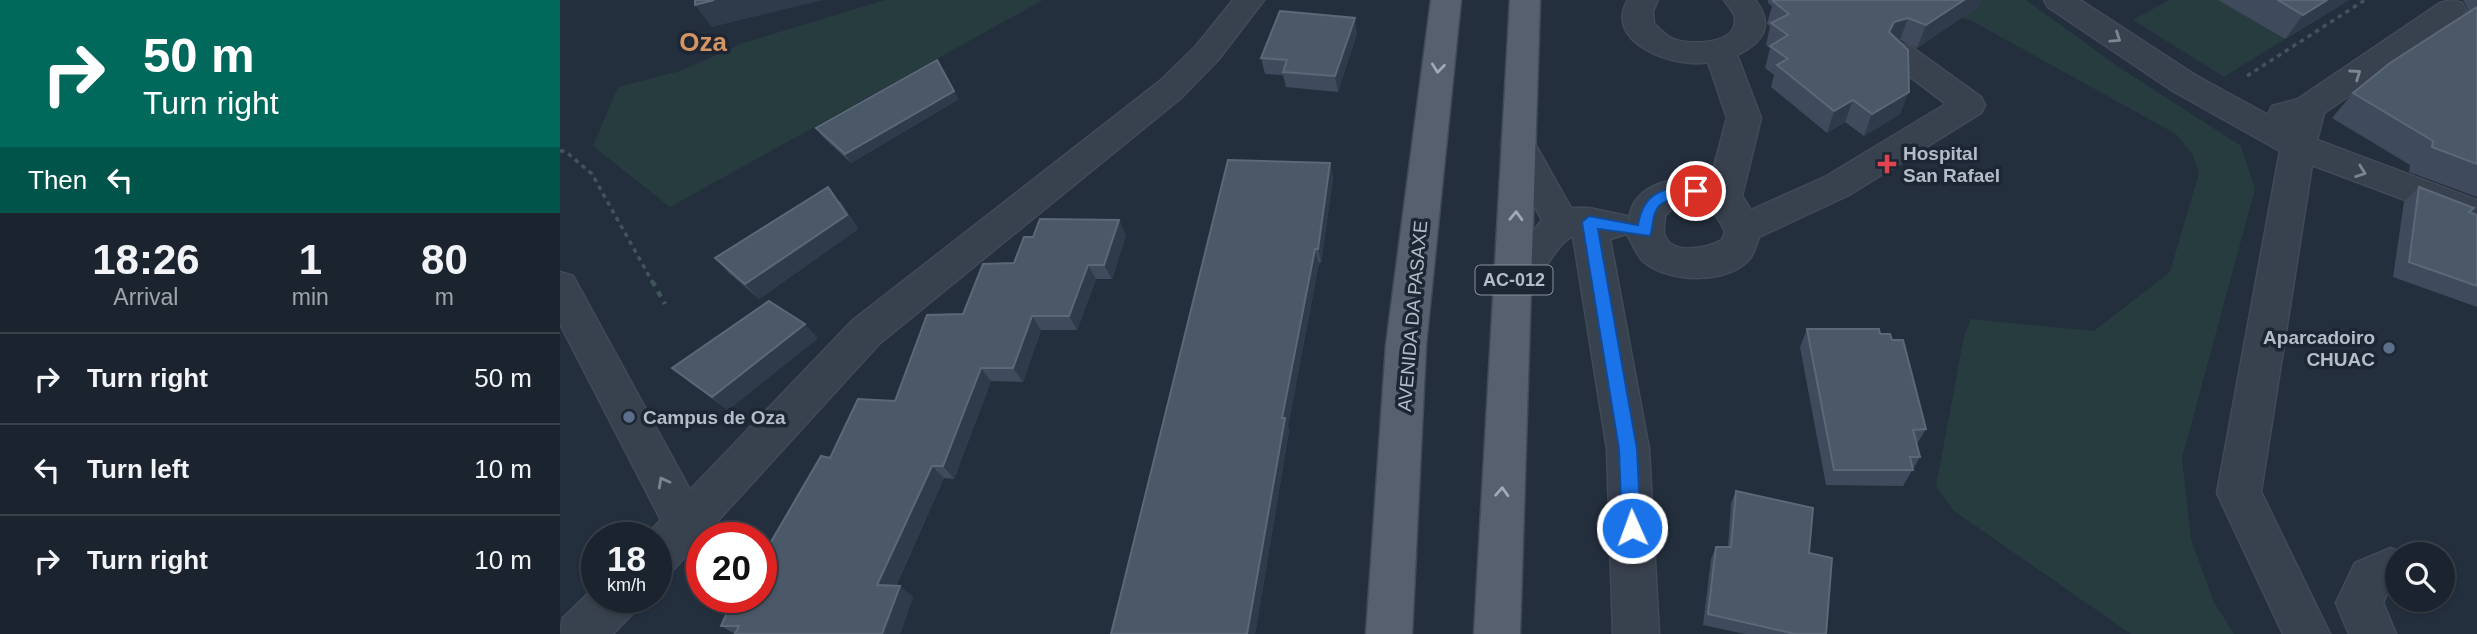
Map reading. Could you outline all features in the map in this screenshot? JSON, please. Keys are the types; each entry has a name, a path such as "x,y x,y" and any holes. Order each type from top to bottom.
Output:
{"main road":[{"name":"AVENIDA DA PASAXE","path":"1389,634 1406,345 1446,0"},
{"name":"AC-012","path":"1497,634 1525,0"},
{"path":"1367,634 1406,345"},
{"path":"1499,560 1520,634"}],"street":[{"path":"689,522 866,332 919,287 1171,89 1207,53 1249,0"},
{"path":"1643,0 1636,15 1639,27 1649,38 1681,53 1720,52 1735,46 1745,37 1750,26 1750,15 1739,0"},
{"path":"2059,0 2184,83 2251,122 2298,146 2477,214"},
{"path":"2251,122 2309,107 2451,10"},
{"path":"1575,222 1644,232 1660,253 1687,264 1703,265 1730,255 1741,239 1733,215 1744,118 1720,52"},
{"path":"1644,232 1648,210 1667,194 1696,191 1733,215 1836,186 1969,106 1899,53"},
{"path":"2307,634 2239,494 2298,146 2309,107"},
{"path":"1518,144 1575,222 1628,449 1636,634"},
{"path":"1514,280 1575,222"},
{"path":"560,287 686,525 672,539"},
{"path":"2373,634 2359,603 2371,578 2385,572"},
{"path":"580,634 601,613"}],"path":[{"path":"2184,83 2203,71 2218,80 2231,82 2242,79 2365,0"},
{"path":"560,151 565,151 592,174 665,304"}],"green space":[{"path":"885,0 1043,0 670,207 593,146 618,87 680,71 743,43"},
{"path":"1935,0 2026,0 2117,66 2241,146 2255,189 2182,458 2191,540 2214,602 2234,634 2131,634 1954,511 1936,486 1964,336 1971,319 2094,331 2170,272 2199,173 2193,155 2176,134 1972,21 1961,18"},
{"path":"2169,0 2218,0 2285,39 2224,77 2133,20"}],"building":[{"path":"695,0 714,0 695,5"},
{"path":"1964,0 1926,25 1908,18 1894,22 1889,32 1908,50 1909,92 1872,114 1853,100 1834,111 1777,65 1788,59 1770,46 1788,35 1771,23 1789,14 1773,1"},
{"path":"2278,0 2327,0 2303,15"},
{"path":"2477,7 2477,164 2432,147 2433,141 2353,93 2390,63"},
{"path":"1280,11 1355,18 1335,76 1283,72 1287,60 1261,58"},
{"path":"937,60 954,91 845,154 816,128"},
{"path":"1228,160 1330,163 1318,249 1315,249 1282,418 1285,418 1247,634 1111,634"},
{"path":"828,187 847,215 745,284 715,258"},
{"path":"2419,187 2474,208 2469,212 2477,215 2477,286 2409,262"},
{"path":"1040,219 1119,220 1104,265 1088,265 1069,316 1032,316 1013,368 981,368 943,466 932,466 877,585 900,586 882,634 735,634 739,626 721,626 727,613 777,613 777,532 821,456 830,458 858,399 895,401 927,315 963,314 983,264 1014,263 1024,237 1033,237"},
{"path":"769,301 805,324 712,397 672,368"},
{"path":"1807,329 1879,329 1880,334 1890,334 1892,340 1903,340 1926,429 1913,430 1920,457 1910,457 1913,470 1834,470"},
{"path":"1736,491 1813,508 1809,553 1832,558 1826,634 1795,634 1708,614 1716,547 1731,547"}],"place":[{"name":"Hospital San Rafael","path":"1887,164"},
{"name":"Aparcadoiro CHUAC","path":"2389,348"},
{"name":"Campus de Oza","path":"629,417"}],"district":[{"name":"Oza","path":"703,42"}],"route":[{"path":"1632,528 1628,449 1589,222 1644,232 1644,220 1656,201 1667,194 1696,191"}]}
